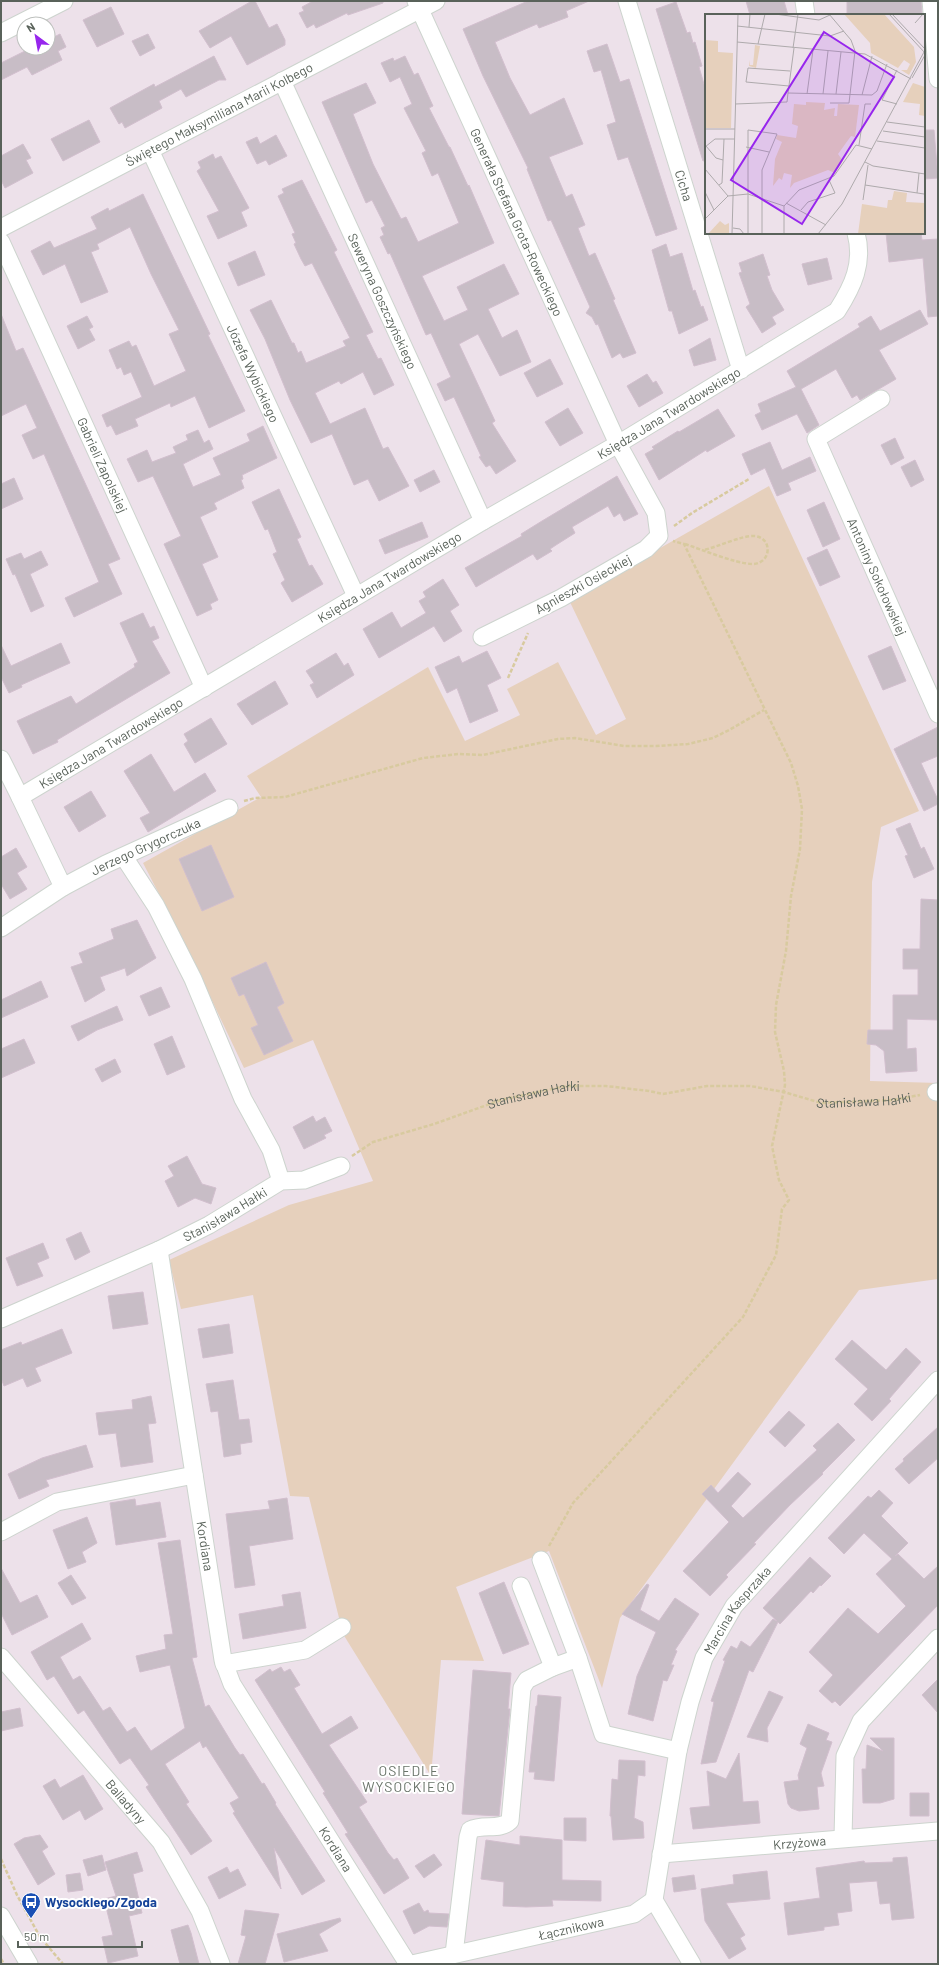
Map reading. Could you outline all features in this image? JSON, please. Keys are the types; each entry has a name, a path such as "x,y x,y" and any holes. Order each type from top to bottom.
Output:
{"street":[{"path":"1,33 64,1"},
{"name":"Świętego Maksymiliana Marii Kolbego","path":"1,228 282,81 418,5 436,1"},
{"name":"Cicha","path":"627,1 741,370"},
{"path":"804,1 806,14"},
{"path":"930,1 938,79"},
{"name":"Generała Stefana Grota-Roweckiego","path":"418,5 618,444 656,513 659,536"},
{"name":"Seweryna Goszczyńskiego","path":"282,81 482,521"},
{"name":"Józefa Wybickiego","path":"150,150 356,596"},
{"name":"Księdza Jana Twardowskiego","path":"20,797 482,521 618,444 837,311 848,295 856,277 859,243 856,234"},
{"name":"Gabrieli Zapolskiej","path":"1,242 204,688"},
{"name":"Antoniny Sokołowskiej","path":"881,399 816,439 938,714"},
{"name":"Agnieszki Osieckiej","path":"482,637 539,609 646,549 659,536"},
{"path":"1,759 63,888 1,928"},
{"name":"Jerzego Grygorczuka","path":"63,888 124,857 229,808"},
{"path":"124,857 156,906 193,979 241,1093 271,1150 281,1181"},
{"name":"Stanisława Hałki","path":"159,1250 209,1224 281,1181 304,1180 341,1166"},
{"path":"1,1319 159,1250"},
{"name":"Kordiana","path":"159,1250 224,1664 232,1684 408,1964"},
{"name":"Marcina Kasprzaka","path":"654,1900 660,1854 678,1752 690,1702 704,1658 734,1606 938,1382"},
{"path":"1,1532 57,1502 194,1475"},
{"path":"542,1560 578,1658 603,1734 678,1752"},
{"path":"521,1586 553,1667"},
{"path":"224,1664 305,1650 342,1627"},
{"path":"843,1838 845,1756 861,1721 938,1638"},
{"name":"Balladyny","path":"1,1657 161,1842 200,1911 221,1964"},
{"path":"454,1954 468,1836 470,1830 477,1826 506,1825 510,1821 522,1688 528,1680 553,1667 578,1658"},
{"name":"Krzyżowa","path":"660,1854 938,1831"},
{"path":"654,1900 692,1964"},
{"name":"Łącznikowa","path":"412,1964 634,1914 654,1900"},
{"path":"1,1916 30,1964"}],"path":[{"path":"659,536 692,513 749,479"},
{"path":"659,536 704,550 753,564 763,561 768,555 768,547 764,540 756,536 744,537 704,550"},
{"path":"542,1560 573,1503 743,1316 776,1255 782,1209 788,1200 779,1180 772,1146 784,1092 784,1071 775,1032 776,1005 786,951 791,896 800,850 802,809 798,786 791,763 684,544"},
{"path":"508,678 539,609"},
{"path":"229,808 255,798 285,797 423,758 442,755 483,754 558,739 575,738 624,746 688,744 712,738 730,730 764,710"},
{"name":"Stanisława Hałki","path":"341,1166 356,1152 373,1142 434,1124 501,1100 566,1086 606,1086 663,1094 707,1086 750,1086 784,1092 821,1103 893,1100 937,1092"},
{"path":"1,1859 17,1895 40,1936 63,1964"},
{"path":"1,1959 4,1964"}],"shaded area":[{"path":"769,486 919,811 881,827 872,882 870,1081 938,1083 938,1279 859,1290 620,1618 602,1688 549,1551 456,1587 484,1661 441,1660 431,1776 343,1634 309,1497 290,1496 253,1295 181,1309 169,1260 289,1205 373,1181 313,1040 244,1068 186,946 143,863 261,797 247,776 428,667 465,741 520,715 507,689 558,662 596,735 626,719 569,600"}],"building":[{"path":"252,1 255,1 269,28 277,24 285,40 285,45 247,65 231,36 210,48 199,31"},
{"path":"313,1 383,1 383,3 348,15 347,13 316,28 314,24 307,28 299,13 304,11 302,7"},
{"path":"528,1 589,1 566,11 568,17 539,28 537,24 495,42 510,78 530,115 564,98 583,144 549,157 566,197 572,194 585,225 578,228 589,256 595,253 636,353 623,358 620,353 612,358 598,324 596,325 592,317 586,313 590,307 551,220 548,221 527,169 528,168 483,76 463,29"},
{"path":"746,1 784,1 788,14 750,14"},
{"path":"847,1 921,1 922,14 847,14"},
{"path":"676,2 687,33 690,32 693,43 695,42 702,66 699,67 705,88 705,160 703,161 656,9"},
{"path":"111,7 124,34 97,47 83,20"},
{"path":"60,34 66,47 58,51 62,60 32,75 27,67 1,80 1,63 16,56 56,56 56,36"},
{"path":"148,34 155,48 140,56 132,41"},
{"path":"607,44 620,82 629,79 677,229 656,236 628,157 618,160 607,125 616,122 601,70 594,72 587,51"},
{"path":"214,56 226,80 219,80 186,97 181,89 159,101 162,108 125,128 122,122 119,124 110,108 154,84 155,87"},
{"path":"405,56 414,75 418,73 433,106 429,108 450,147 468,186 469,185 494,243 422,276 444,321 468,310 457,287 504,264 519,294 488,309 502,338 517,330 531,362 500,376 478,334 459,344 495,421 492,423 516,461 496,474 490,465 486,467 479,457 481,456 454,397 445,401 437,384 451,377 431,333 426,335 390,253 388,254 380,237 384,235 381,228 385,226 372,200 366,203 322,102 366,83 376,103 353,114 373,164 401,219 406,217 418,242 459,223 438,173 432,176 422,153 426,151 404,108 412,104 400,77 390,82 381,63 393,58 394,61"},
{"path":"89,120 100,142 63,161 51,139"},
{"path":"925,130 934,130 938,178 925,179"},
{"path":"276,135 287,156 269,165 266,160 257,164 246,142 257,137 260,144"},
{"path":"23,144 31,158 26,160 33,173 5,188 1,180 1,156"},
{"path":"213,154 215,159 221,156 249,208 241,212 247,226 218,239 207,216 219,211 197,171 201,168 198,162"},
{"path":"302,180 337,250 334,252 373,332 366,335 378,359 381,358 394,385 374,395 363,372 341,384 339,381 315,393 330,424 365,408 383,449 388,447 409,486 379,501 368,479 354,485 332,434 311,443 290,400 265,339 250,310 271,300 292,343 294,343 298,353 301,351 306,363 346,346 343,341 350,338 312,263 305,266 301,259 294,244 296,243 292,234 295,233 278,196 284,193 282,189"},
{"path":"143,194 245,411 209,428 195,396 171,407 170,403 135,419 138,426 116,435 111,425 107,427 102,415 142,397 131,372 124,375 121,367 117,369 109,350 129,341 132,347 136,345 154,386 186,371 169,334 179,330 151,274 130,227 97,244 99,249 91,252 108,292 81,303 65,264 43,275 31,251 50,241 54,248 97,229 91,217 108,208 109,211"},
{"path":"886,234 921,234 922,240 938,239 938,316 928,317 923,258 889,262"},
{"path":"666,244 670,257 682,253 693,291 695,290 701,307 703,306 708,320 679,334 672,311 669,311 652,250"},
{"path":"255,251 265,275 238,286 228,263"},
{"path":"763,254 770,275 767,276 772,290 784,310 772,317 776,324 762,333 746,307 750,304 739,273 742,272 739,263"},
{"path":"827,258 832,279 808,285 802,264"},
{"path":"920,310 928,324 879,350 896,379 860,400 857,395 852,398 836,369 801,389 819,425 807,433 797,414 762,430 755,415 761,412 758,404 796,387 787,371 860,327 858,324 871,316 880,331"},
{"path":"1,314 16,351 23,348 120,559 108,564 122,594 74,617 65,598 99,582 44,454 33,459 22,435 37,428 26,404 1,416"},
{"path":"87,316 93,327 89,329 95,340 78,349 67,326"},
{"path":"710,338 716,360 694,366 689,350"},
{"path":"550,359 563,384 537,397 524,373"},
{"path":"647,374 653,383 656,381 663,393 639,407 627,386"},
{"path":"568,408 583,433 560,446 545,422"},
{"path":"718,409 735,436 707,452 706,450 659,480 645,454 654,449 652,447"},
{"path":"263,426 277,458 242,475 243,479 241,480 244,488 214,503 217,509 200,517 218,557 202,564 218,600 210,604 212,609 197,616 164,544 181,536 153,476 138,482 127,459 147,450 152,462 176,453 173,447 188,440 186,435 198,430 204,443 209,440 213,449 183,464 193,487 221,475 213,458 250,441 247,434"},
{"path":"895,438 904,458 891,465 881,445"},
{"path":"770,442 782,470 810,457 816,471 788,483 791,490 777,496 765,468 751,475 742,454"},
{"path":"915,460 924,480 911,487 901,467"},
{"path":"434,470 440,482 420,492 414,480"},
{"path":"617,476 638,514 624,521 620,513 614,517 608,506 572,527 575,533 550,549 552,551 537,560 533,554 476,587 465,568 522,536 521,534"},
{"path":"14,478 23,499 1,509 1,484"},
{"path":"279,489 301,537 297,539 309,566 312,565 323,584 292,602 281,583 285,580 273,554 277,552 268,529 265,530 252,502"},
{"path":"824,502 840,539 823,547 807,510"},
{"path":"422,522 428,537 385,554 379,540"},
{"path":"827,549 840,577 820,586 807,558"},
{"path":"41,551 48,565 30,574 44,606 31,612 15,574 13,575 6,559 21,553 24,559"},
{"path":"443,579 459,605 450,611 462,631 444,642 434,626 379,658 363,629 392,612 401,628 426,613 419,601 426,597 423,592"},
{"path":"143,613 150,628 154,626 159,638 152,641 170,673 57,740 58,742 33,754 17,721 71,696 76,704 135,667 134,664 138,662 120,623"},
{"path":"61,643 70,663 21,685 22,687 9,693 1,677 1,645 11,666"},
{"path":"891,646 906,681 883,690 868,656"},
{"path":"487,651 501,678 487,685 498,711 470,723 457,688 447,693 435,667 459,656 462,663"},
{"path":"336,653 344,666 348,663 354,675 317,698 310,685 314,683 306,671"},
{"path":"275,681 288,704 252,725 237,704"},
{"path":"211,718 227,744 195,763 184,744 188,741 184,734"},
{"path":"938,727 938,756 921,763 938,800 938,804 924,811 894,749"},
{"path":"151,754 174,792 205,773 216,791 148,832 140,818 150,813 124,771"},
{"path":"91,791 106,816 79,832 64,807"},
{"path":"910,823 921,849 924,847 934,869 914,878 905,856 908,855 896,829"},
{"path":"211,845 234,897 202,911 179,859"},
{"path":"16,848 27,867 17,873 27,889 10,899 1,884 1,857"},
{"path":"921,899 938,900 938,1020 907,1019 907,1049 916,1048 917,1071 886,1073 884,1051 876,1045 867,1044 868,1030 893,1030 893,995 918,995 918,969 903,969 903,949 920,949"},
{"path":"137,920 156,958 127,976 125,968 100,977 105,990 85,1002 71,967 83,963 79,953 114,939 111,929"},
{"path":"266,962 284,1003 277,1007 293,1041 264,1055 251,1028 258,1025 244,994 239,996 231,978"},
{"path":"41,981 48,997 1,1018 1,1000"},
{"path":"161,987 170,1007 149,1016 140,996"},
{"path":"117,1006 123,1020 97,1030 78,1041 71,1026"},
{"path":"172,1036 185,1067 167,1075 154,1044"},
{"path":"24,1039 35,1063 1,1078 1,1049"},
{"path":"115,1059 121,1072 102,1082 95,1069"},
{"path":"313,1116 316,1122 325,1117 332,1131 324,1135 326,1138 304,1149 293,1127"},
{"path":"187,1156 202,1184 216,1188 211,1204 195,1198 178,1207 165,1181 174,1176 168,1166"},
{"path":"81,1232 90,1252 75,1260 66,1239"},
{"path":"43,1243 49,1258 37,1263 43,1276 17,1286 6,1258"},
{"path":"143,1292 148,1324 113,1329 108,1296"},
{"path":"229,1324 233,1353 203,1358 198,1329"},
{"path":"62,1329 72,1353 35,1368 41,1381 27,1387 23,1378 4,1386 1,1378 1,1350 21,1342 22,1345"},
{"path":"852,1340 886,1370 906,1348 921,1362 889,1399 891,1401 872,1421 854,1404 868,1389 835,1359"},
{"path":"233,1380 239,1420 249,1419 252,1442 240,1444 241,1454 224,1457 218,1411 211,1412 206,1384"},
{"path":"151,1396 156,1423 148,1424 153,1462 121,1467 116,1433 99,1435 96,1413 133,1409 132,1400"},
{"path":"789,1411 805,1425 785,1447 769,1432"},
{"path":"838,1423 855,1440 754,1543 756,1544 726,1575 728,1577 710,1596 683,1571 729,1522 702,1494 711,1485 718,1493 738,1472 751,1484 731,1506 743,1518 817,1450 813,1446"},
{"path":"938,1427 938,1458 909,1484 895,1469 904,1461 903,1459"},
{"path":"86,1445 93,1467 46,1480 49,1486 19,1499 8,1474 42,1458"},
{"path":"879,1490 893,1503 881,1516 908,1543 895,1556 898,1554 924,1579 938,1566 938,1605 840,1706 835,1701 832,1703 819,1691 833,1675 809,1652 848,1608 878,1634 906,1606 876,1574 892,1559 864,1533 844,1554 828,1538 868,1496 871,1498"},
{"path":"287,1498 293,1539 249,1546 255,1585 235,1588 226,1514 270,1509 268,1501"},
{"path":"135,1499 136,1506 160,1502 166,1537 116,1545 110,1503"},
{"path":"87,1517 97,1543 82,1552 86,1562 68,1569 53,1530"},
{"path":"180,1540 197,1657 192,1658 205,1707 209,1705 235,1748 240,1755 243,1754 262,1784 264,1783 276,1803 275,1804 325,1881 302,1895 274,1848 281,1889 233,1813 235,1812 230,1803 239,1798 206,1746 203,1748 200,1741 165,1764 189,1802 186,1804 212,1841 191,1855 146,1787 149,1785 130,1758 120,1764 84,1710 78,1714 54,1676 47,1680 31,1652 82,1623 91,1639 60,1657 73,1680 80,1676 103,1711 110,1707 127,1732 135,1727 151,1751 185,1728 170,1665 140,1672 136,1656 166,1649 164,1635 173,1634 158,1543"},
{"path":"810,1557 831,1576 813,1593 811,1591 780,1624 778,1622 753,1672 749,1670 716,1762 701,1764 714,1702 711,1701 725,1661 723,1660 731,1646 737,1649 741,1641 750,1647 773,1619 777,1621 763,1608"},
{"path":"1,1568 20,1603 37,1595 48,1617 12,1635 1,1613"},
{"path":"71,1575 86,1598 72,1605 58,1583"},
{"path":"504,1582 529,1644 503,1654 479,1593"},
{"path":"647,1584 649,1585 640,1610 659,1621 675,1598 699,1614 675,1650 677,1651 671,1665 674,1665 667,1681 663,1680 653,1721 628,1714 637,1676 656,1632 622,1614"},
{"path":"300,1592 306,1628 243,1639 239,1614 284,1606 282,1595"},
{"path":"281,1667 284,1672 290,1669 300,1685 294,1688 322,1734 351,1716 358,1728 329,1745 367,1802 359,1807 388,1853 394,1860 397,1858 409,1878 384,1894 345,1834 348,1833 323,1793 325,1792 255,1680 270,1669 272,1672"},
{"path":"473,1670 511,1673 508,1709 510,1709 499,1816 462,1814"},
{"path":"938,1679 938,1713 922,1695"},
{"path":"769,1691 783,1697 767,1728 768,1742 747,1737"},
{"path":"538,1695 561,1697 554,1781 534,1779 535,1772 529,1772"},
{"path":"20,1708 23,1726 1,1731 1,1712"},
{"path":"808,1724 829,1733 826,1740 832,1742 821,1773 824,1786 817,1787 819,1809 799,1811 791,1808 788,1804 784,1782 799,1780 798,1775 807,1748 800,1744"},
{"path":"870,1738 894,1738 894,1799 880,1803 863,1803 862,1769 866,1769 867,1745 883,1751"},
{"path":"739,1753 743,1802 758,1801 760,1823 693,1829 690,1808 710,1806 707,1771 726,1779"},
{"path":"619,1760 645,1761 645,1776 638,1775 634,1818 643,1822 644,1838 613,1840 610,1816 612,1779 618,1780"},
{"path":"83,1775 103,1809 85,1820 80,1810 63,1820 43,1786 55,1779 60,1788"},
{"path":"910,1793 929,1793 929,1816 910,1816"},
{"path":"564,1818 586,1818 586,1841 564,1840"},
{"path":"40,1835 48,1847 42,1851 55,1874 38,1885 14,1844 24,1838"},
{"path":"520,1836 562,1840 562,1880 601,1881 601,1901 552,1900 553,1906 503,1906 504,1882 481,1879 486,1840 520,1845"},
{"path":"137,1852 143,1871 133,1874 142,1913 129,1916 138,1956 108,1963 102,1937 113,1935 104,1899 116,1896 105,1862"},
{"path":"434,1854 442,1865 424,1878 415,1866"},
{"path":"102,1855 106,1870 88,1876 83,1860"},
{"path":"907,1857 914,1918 892,1920 890,1903 880,1904 877,1881 849,1883 852,1911 837,1913 839,1925 824,1927 824,1930 788,1935 784,1903 820,1898 816,1868 864,1861 865,1863 893,1862 893,1858"},
{"path":"227,1867 230,1873 238,1869 246,1885 219,1899 208,1877"},
{"path":"767,1871 770,1899 726,1903 745,1935 740,1938 746,1949 729,1959 705,1921 701,1889 734,1884 733,1875"},
{"path":"80,1873 83,1890 68,1892 66,1875"},
{"path":"694,1875 696,1889 674,1892 672,1878"},
{"path":"419,1903 424,1912 428,1910 429,1913 449,1914 447,1927 429,1926 414,1934 403,1911"},
{"path":"245,1910 279,1914 265,1964 238,1964 246,1936 241,1935"},
{"path":"340,1918 341,1921 319,1934 328,1951 284,1962 277,1934"},
{"path":"188,1925 199,1964 180,1964 171,1930"}],"place":[{"name":"Wysockiego/Zgoda","path":"31,1919"}],"district":[{"name":"OSIEDLE WYSOCKIEGO","path":"409,1780"}]}
